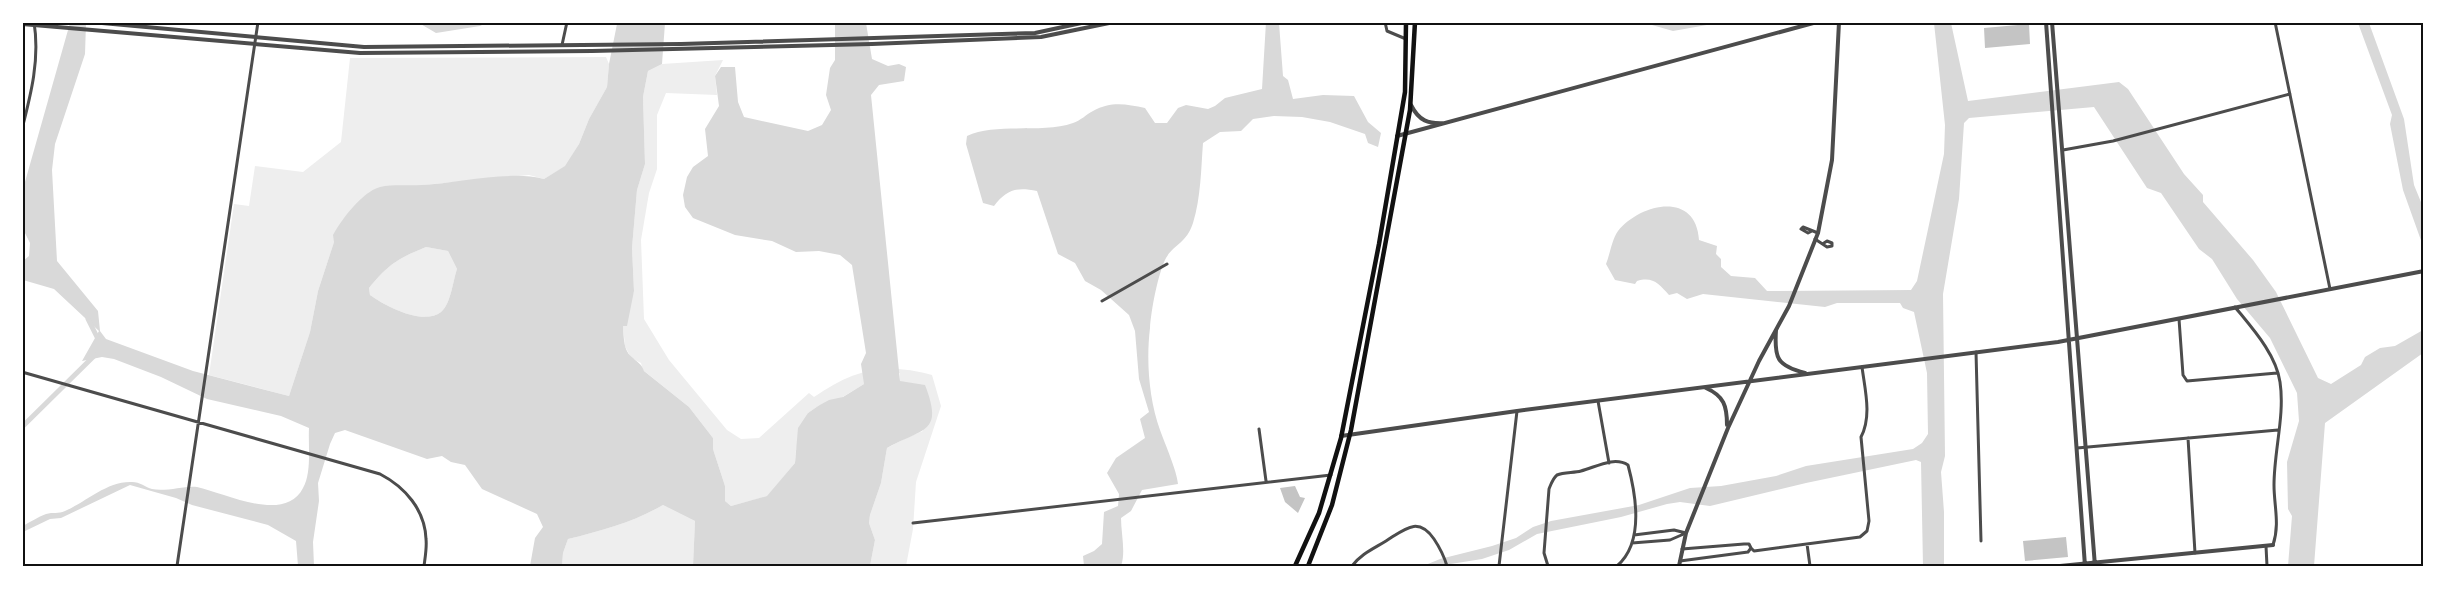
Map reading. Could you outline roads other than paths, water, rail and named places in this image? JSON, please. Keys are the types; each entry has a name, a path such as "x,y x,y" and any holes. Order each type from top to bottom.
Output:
{"main road":[{"path":"1296,566 1319,513 1332,475 1341,436 1404,92 1406,22"},
{"path":"1308,566 1332,505 1350,435 1411,105 1415,22"}],"street":[{"path":"91,22 256,39 364,47 593,44 681,47 872,44 1041,37 1114,22"},
{"path":"177,566 256,46 258,22"},
{"path":"562,45 567,22"},
{"path":"22,24 91,28 256,46 360,53 592,51 832,39 1035,33 1086,22"},
{"path":"1385,22 1387,31 1406,39"},
{"path":"1397,136 1817,22"},
{"path":"1679,566 1686,533 1728,428 1748,382 1789,306 1818,232 1832,160 1839,22"},
{"path":"2046,22 2085,565"},
{"path":"2052,22 2079,338 2085,447 2095,565"},
{"path":"2275,22 2330,288"},
{"path":"22,129 34,83 34,24"},
{"path":"2063,150 2113,140 2290,94"},
{"path":"1411,105 1419,118 1430,124 1452,122"},
{"path":"1812,231 1818,232"},
{"path":"1815,240 1824,243"},
{"path":"1102,301 1167,264"},
{"path":"1341,436 1517,411 2068,340 2424,271"},
{"path":"2060,566 2095,565 2273,545 2278,524 2274,485 2281,403 2277,373 2259,337 2237,307"},
{"path":"2179,319 2183,375 2188,381 2277,373"},
{"path":"1776,329 1775,349 1778,357 1791,370 1807,374"},
{"path":"1976,352 1980,541"},
{"path":"1682,549 1749,544 1754,551 1860,537 1867,531 1869,521 1861,437 1867,426 1862,367"},
{"path":"22,372 380,474 395,482 410,498 421,516 426,539 424,566"},
{"path":"1704,387 1715,392 1723,399 1727,411 1728,428"},
{"path":"1598,401 1609,463"},
{"path":"1499,566 1517,411"},
{"path":"1259,429 1266,481"},
{"path":"2076,448 2278,430"},
{"path":"2188,438 2195,553"},
{"path":"1548,566 1544,553 1549,489 1553,480 1559,474 1622,462 1628,465 1635,490 1634,535 1624,561 1617,566"},
{"path":"913,523 1115,501 1266,481 1332,475"},
{"path":"1352,566 1359,557 1406,529 1419,525 1427,528 1444,554 1447,566"},
{"path":"1634,535 1674,530 1686,533"},
{"path":"1632,543 1670,540 1686,533"},
{"path":"1808,544 1810,566"},
{"path":"2266,546 2267,566"},
{"path":"1680,561 1748,552 1751,548"}],"waterway":[{"path":"88,319 99,341"},
{"path":"22,427 95,355"}]}
